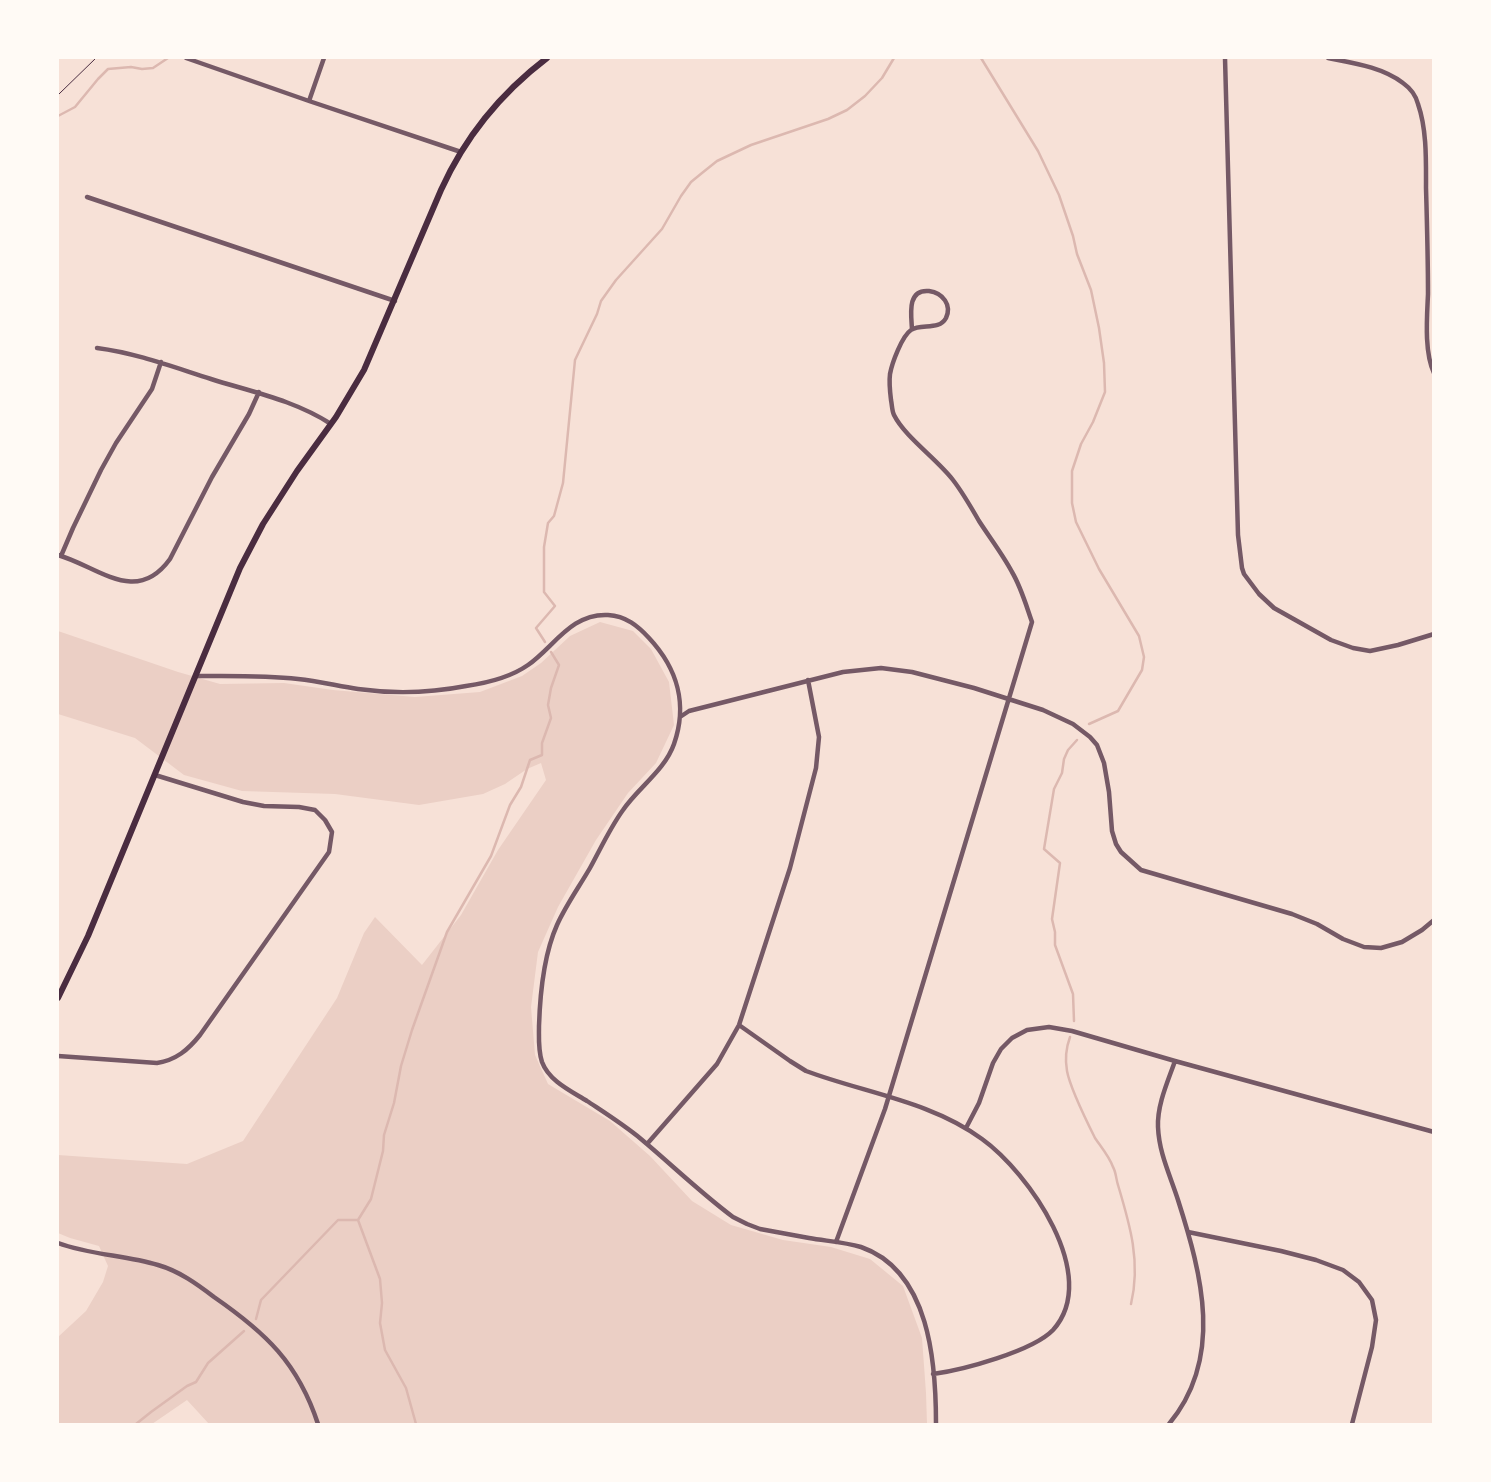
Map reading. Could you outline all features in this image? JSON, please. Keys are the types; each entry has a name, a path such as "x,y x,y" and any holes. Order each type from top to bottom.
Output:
{"main road":[{"path":"58,998 88,936 240,568 254,539 282,493 331,424 364,370 441,190 461,152 478,126 510,88 547,58"}],"street":[{"path":"186,58 461,152"},
{"path":"309,101 324,58"},
{"path":"1225,58 1238,535 1242,568 1253,586 1274,608 1340,644 1361,650 1378,650 1434,634"},
{"path":"1328,58 1384,72 1403,83 1412,91 1420,110 1426,159 1429,361 1434,373"},
{"path":"1426,159 1434,159"},
{"path":"87,197 395,301"},
{"path":"836,1242 888,1097 1032,622 1013,573 953,481 894,415 890,374 899,348 912,329 940,324 946,319 948,309 946,300 940,294 923,292 916,295 910,310 912,329"},
{"path":"97,348 116,350 161,362 259,392 294,404 316,414 331,424"},
{"path":"161,362 152,389 116,443 101,470 60,556 124,581 138,582 152,578 161,571 170,559 212,477 249,414 259,392"},
{"path":"195,676 280,678 368,690 429,691 464,687 494,680 520,670 536,659 562,633 588,619 607,615 616,616 634,624 652,642 667,660 679,694 680,717 675,743 669,756 636,793 616,820 557,926 550,945 540,1004 540,1057 550,1075 621,1124 724,1210 746,1224 853,1245 871,1251 902,1274 914,1296 926,1328 934,1374 936,1424"},
{"path":"680,717 689,710 842,672 895,668 1043,710 1073,724 1090,737 1097,745 1101,754 1106,774 1113,837 1121,852 1141,870 1292,914 1364,947 1380,948 1402,942 1415,935 1434,920"},
{"path":"647,1144 717,1064 739,1025 790,868 816,768 819,737 808,680"},
{"path":"58,1056 157,1063 165,1062 180,1054 200,1035 329,852 332,832 316,810 299,806 264,806 243,802 155,775"},
{"path":"739,1025 806,1071 928,1109 966,1128 982,1139 1008,1162 1031,1189 1042,1206 1063,1252 1069,1276 1069,1295 1065,1310 1054,1329 1031,1346 970,1366 934,1374"},
{"path":"966,1128 979,1103 996,1055 1006,1043 1028,1030 1042,1027 1066,1029 1434,1132"},
{"path":"1169,1424 1186,1398 1198,1368 1203,1347 1203,1305 1188,1232 1176,1192 1162,1156 1158,1128 1162,1105 1175,1061"},
{"path":"1188,1232 1316,1260 1343,1270 1359,1282 1372,1300 1376,1320 1372,1347 1352,1424"},
{"path":"58,1243 86,1252 134,1259 158,1265 177,1272 194,1282 242,1318 275,1346 304,1387 318,1424"}],"path":[{"path":"58,95 96,58"}],"shaded area":[{"path":"600,622 633,631 651,649 669,682 674,725 656,763 628,793 596,840 558,907 538,952 531,1007 535,1055 548,1084 610,1121 650,1156 692,1201 731,1225 783,1240 831,1247 870,1259 903,1286 922,1338 927,1424 209,1424 187,1400 152,1424 58,1424 58,1337 86,1311 103,1282 108,1266 99,1246 58,1233 58,1155 187,1164 243,1141 337,998 364,933 375,917 422,965 461,915 498,850 546,780 541,763 527,769 505,784 483,794 419,805 335,794 242,791 184,775 135,738 58,714 58,631 178,672 220,684 284,683 333,690 415,697 480,692 522,676 541,663 570,636"}],"waterway":[{"path":"58,116 75,107 108,69 153,68 168,58"},
{"path":"545,642 536,628 555,606 544,592 544,547 548,523 554,516 563,483 575,360 597,314 601,301 616,280 662,229 691,182 717,161 751,145 828,119 847,110 865,96 882,78 894,58"},
{"path":"981,58 1038,151 1059,195 1077,254 1091,290 1099,328 1104,363 1105,392 1093,422 1081,444 1072,471 1072,503 1076,522 1099,569 1139,636 1144,657 1142,670 1118,711 1089,724"},
{"path":"358,1220 371,1199 401,1066 447,932 491,856 510,805 521,787 530,760 542,755 542,743 551,718 548,705 551,688 559,665 551,652"},
{"path":"1074,1021 1073,994 1055,945 1052,919 1060,863 1044,849 1054,789 1062,773 1064,759 1068,750 1077,740"},
{"path":"1070,1037 1066,1058 1069,1078 1095,1138 1114,1169 1130,1229 1135,1273 1131,1304"},
{"path":"256,1319 261,1300 338,1220 358,1220"},
{"path":"358,1220 380,1279 382,1303 380,1323 385,1350 406,1388 416,1424"},
{"path":"136,1424 187,1386 196,1382 208,1363 244,1331"}]}
